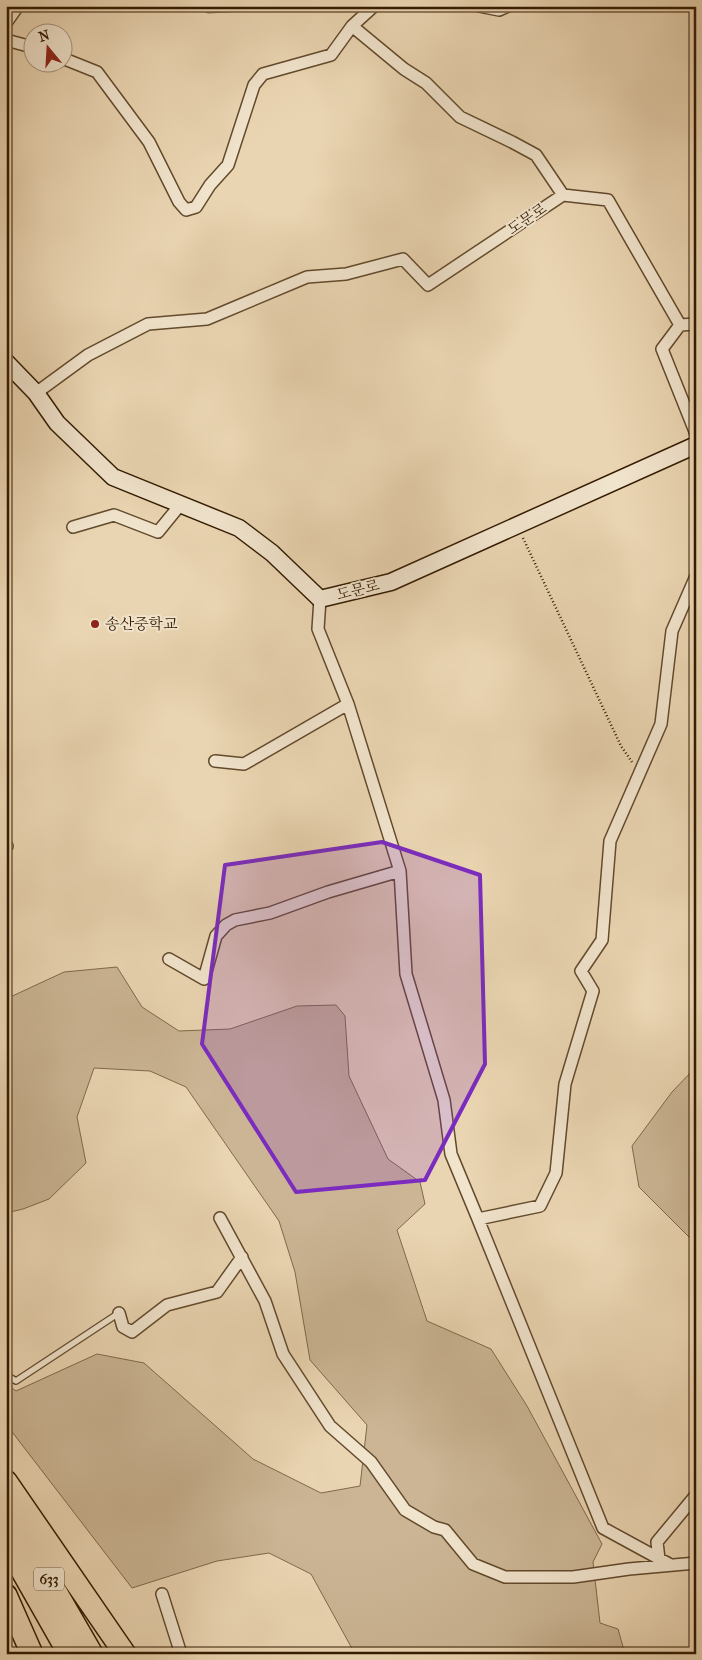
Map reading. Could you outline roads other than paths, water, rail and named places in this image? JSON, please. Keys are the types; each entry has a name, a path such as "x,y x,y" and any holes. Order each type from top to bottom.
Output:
{"highway":[{"path":"6,1481 125,1654"},
{"name":"633","path":"6,1505 92,1654"},
{"name":"633","path":"6,1543 69,1654"},
{"path":"6,1595 32,1654"}],"street":[{"path":"7,21 18,6"},
{"path":"72,62 97,72 149,142 179,202 186,210 196,207 210,186 228,165 254,85 263,74 331,55 352,26 374,6"},
{"path":"478,6 499,10 508,6"},
{"path":"352,26 404,69 426,83 460,117 536,155 562,195 608,200 680,325"},
{"path":"6,40 22,45"},
{"name":"도문로","path":"36,392 88,355 148,324 207,319 307,277 346,274 403,259 428,285 562,195"},
{"path":"696,324 680,325 662,349 696,434"},
{"name":"도문로","path":"6,362 36,392 57,423 113,477 239,528 272,553 320,600 391,582 696,445"},
{"path":"73,527 114,515 158,532 180,505"},
{"path":"478,1219 540,1206 556,1173 565,1084 593,991 581,971 602,940 610,841 661,724 672,631 696,576"},
{"path":"320,600 318,628 348,704 400,871 406,974 444,1100 451,1154 603,1528 670,1564"},
{"path":"215,761 244,764 348,704"},
{"path":"169,959 204,979 216,936 226,925 235,920 270,913 328,892 400,871"},
{"path":"220,1218 265,1300 283,1354 330,1426 371,1462 405,1510 434,1527 445,1530 472,1564 505,1576 573,1577 696,1562"},
{"path":"119,1313 123,1327 132,1332 167,1305 217,1292 242,1256"},
{"path":"659,1559 657,1542 696,1495"},
{"path":"162,1594 181,1654"}],"lane":[{"path":"6,1375 16,1381 119,1313"}],"place":[{"name":"송산중학교","path":"95,624"}]}
